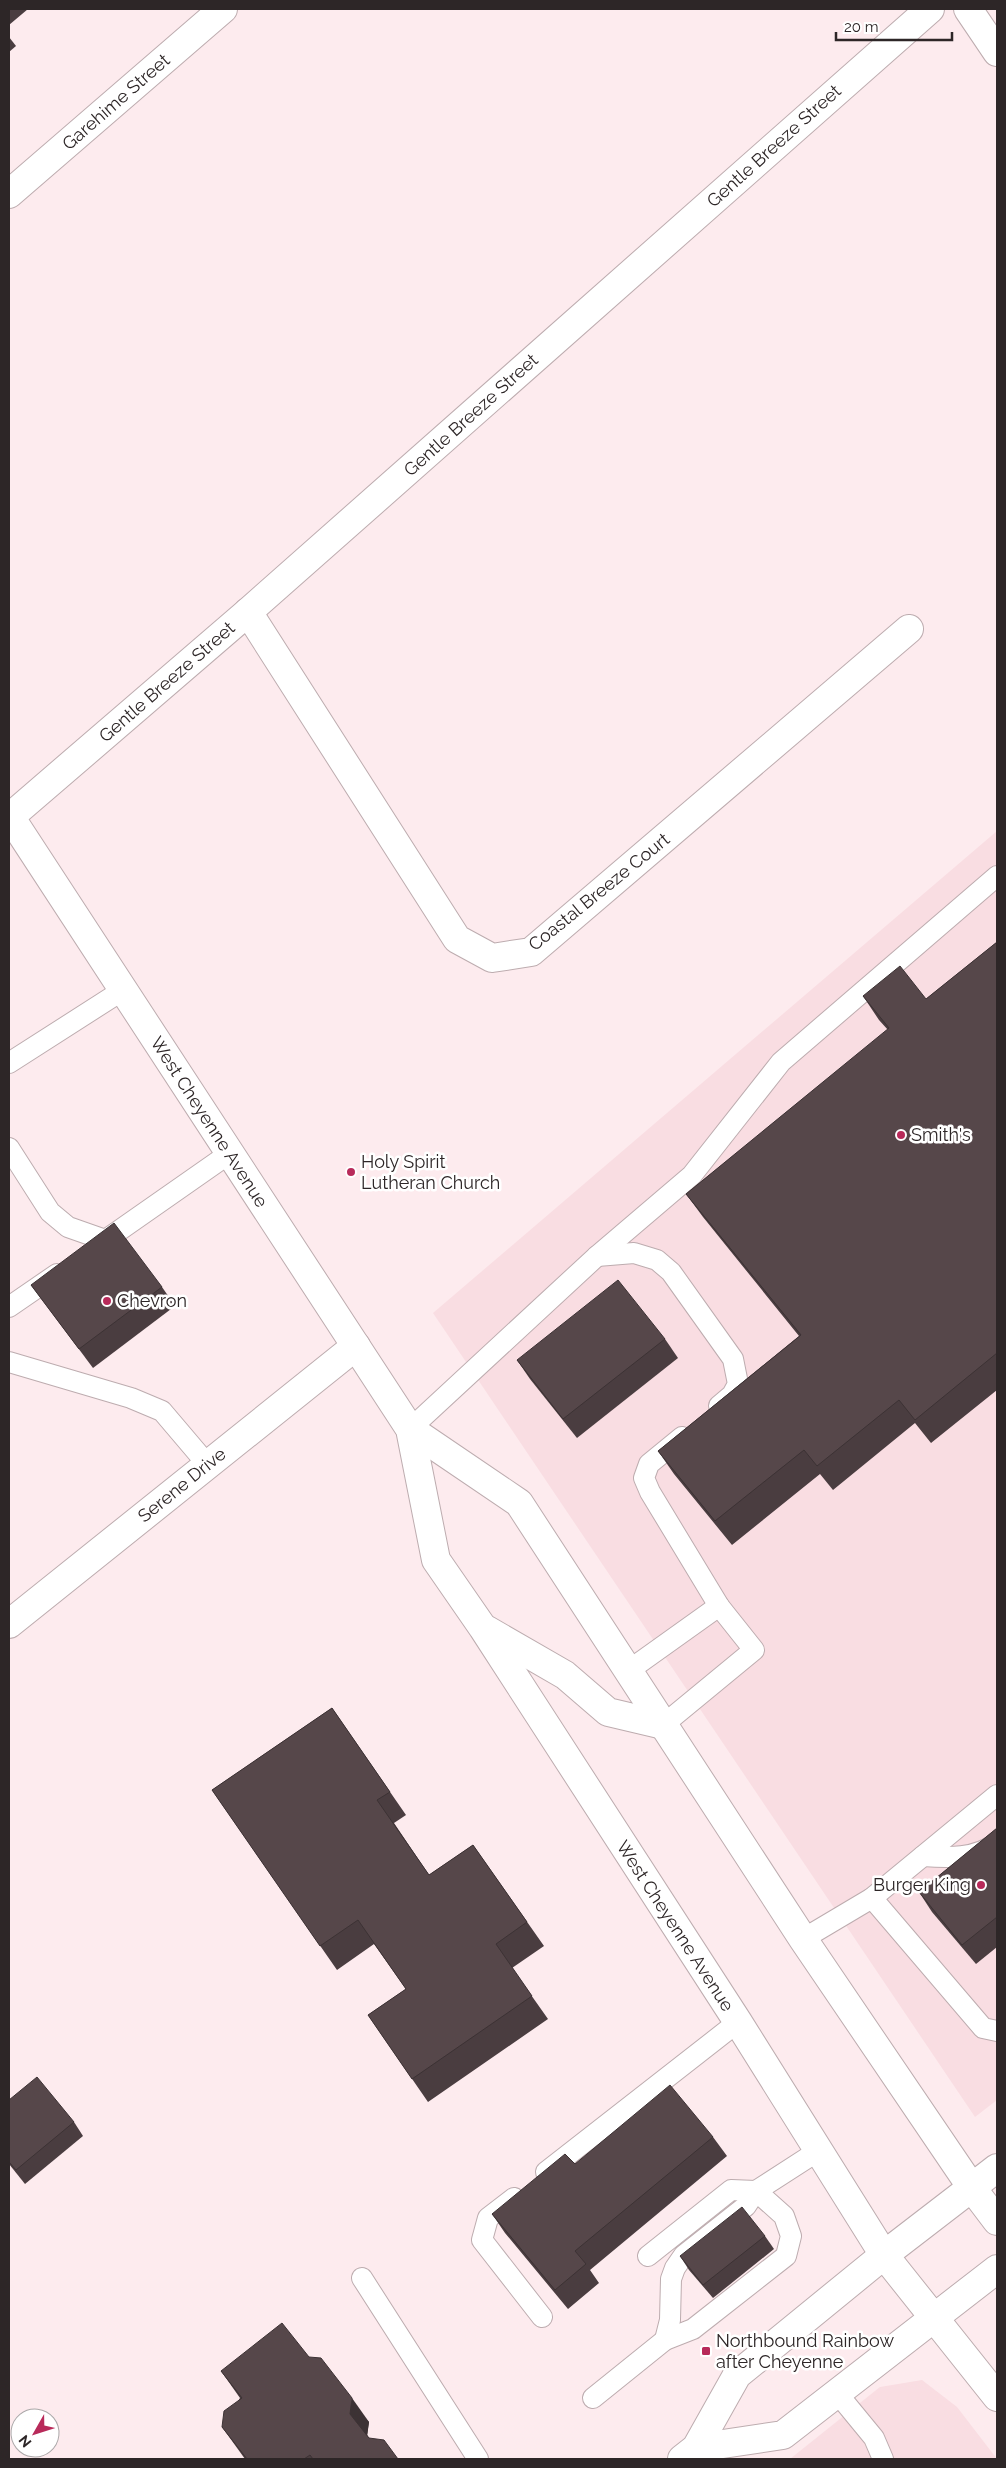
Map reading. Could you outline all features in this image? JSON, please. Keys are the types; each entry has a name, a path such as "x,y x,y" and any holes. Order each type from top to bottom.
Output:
{"main road":[{"name":"Garehime Street","path":"9,194 223,9"},
{"name":"Gentle Breeze Street","path":"9,816 248,612 930,9"},
{"path":"968,9 997,52"},
{"name":"Coastal Breeze Court","path":"248,612 457,938 492,958 531,952 909,629"},
{"name":"West Cheyenne Avenue","path":"9,816 410,1429 436,1560 483,1628 738,2022 884,2255 997,2397"},
{"name":"Serene Drive","path":"9,1624 356,1346"},
{"name":"West Cheyenne Avenue","path":"410,1429 519,1503 803,1939 972,2188 997,2221"},
{"path":"483,1628 565,1675 608,1712 663,1725"},
{"path":"695,2455 737,2375 884,2255 997,2168"},
{"path":"695,2455 783,2434 997,2269"}],"lane":[{"path":"410,1429 598,1256 692,1175 781,1062 997,876"},
{"path":"9,1063 122,990"},
{"path":"9,1148 50,1212 68,1227 105,1240"},
{"path":"9,1307 230,1153"},
{"path":"598,1256 634,1253 657,1260 671,1272 733,1359 738,1384 732,1395 650,1464 644,1478 650,1492 719,1606 754,1650 663,1725"},
{"path":"9,1362 131,1398 162,1411 207,1464"},
{"path":"628,1671 719,1606"},
{"path":"803,1939 872,1898 997,1795"},
{"path":"922,1856 954,1858 986,1850 997,1843"},
{"path":"872,1898 983,2028 997,2032"},
{"path":"542,2317 482,2240 488,2218 738,2022"},
{"path":"665,2340 670,2320 671,2279 675,2268 684,2255 746,2206 756,2191 818,2151"},
{"path":"593,2398 665,2340 693,2329 786,2256 791,2236 784,2216 756,2191 731,2190 648,2256"},
{"path":"362,2278 478,2459"},
{"path":"837,2393 874,2438 882,2459"}],"shaded area":[{"path":"997,831 997,2100 975,2117 433,1313"},
{"path":"922,2380 957,2407 997,2459 790,2459 880,2387"}],"building":[{"name":"Smith's","path":"997,942 997,1353 915,1420 899,1400 817,1466 804,1450 715,1521 658,1451 801,1335 686,1194 889,1028 863,996 900,966 926,999"},
{"path":"114,1223 162,1287 79,1349 31,1285"},
{"path":"618,1280 665,1339 563,1419 517,1360"},
{"path":"332,1708 390,1792 377,1800 429,1875 473,1845 527,1922 496,1944 532,1996 412,2079 368,2015 406,1989 358,1920 320,1946 212,1790"},
{"path":"997,1828 997,1917 962,1945 919,1892"},
{"path":"37,2077 74,2122 16,2170 9,2162 9,2100"},
{"path":"670,2085 713,2137 575,2251 586,2264 555,2290 492,2214 565,2154 575,2164"},
{"path":"742,2207 765,2236 703,2285 680,2256"},
{"path":"282,2323 309,2357 321,2358 352,2398 350,2414 369,2438 384,2440 398,2459 313,2459 310,2455 304,2459 247,2459 222,2427 224,2411 242,2398 221,2371"}],"place":[{"name":"Smith's","path":"901,1135"},
{"name":"Holy Spirit Lutheran Church","path":"351,1172"},
{"name":"Chevron","path":"107,1301"},
{"name":"Burger King","path":"981,1885"},
{"name":"Northbound Rainbow after Cheyenne","path":"706,2351"}]}
